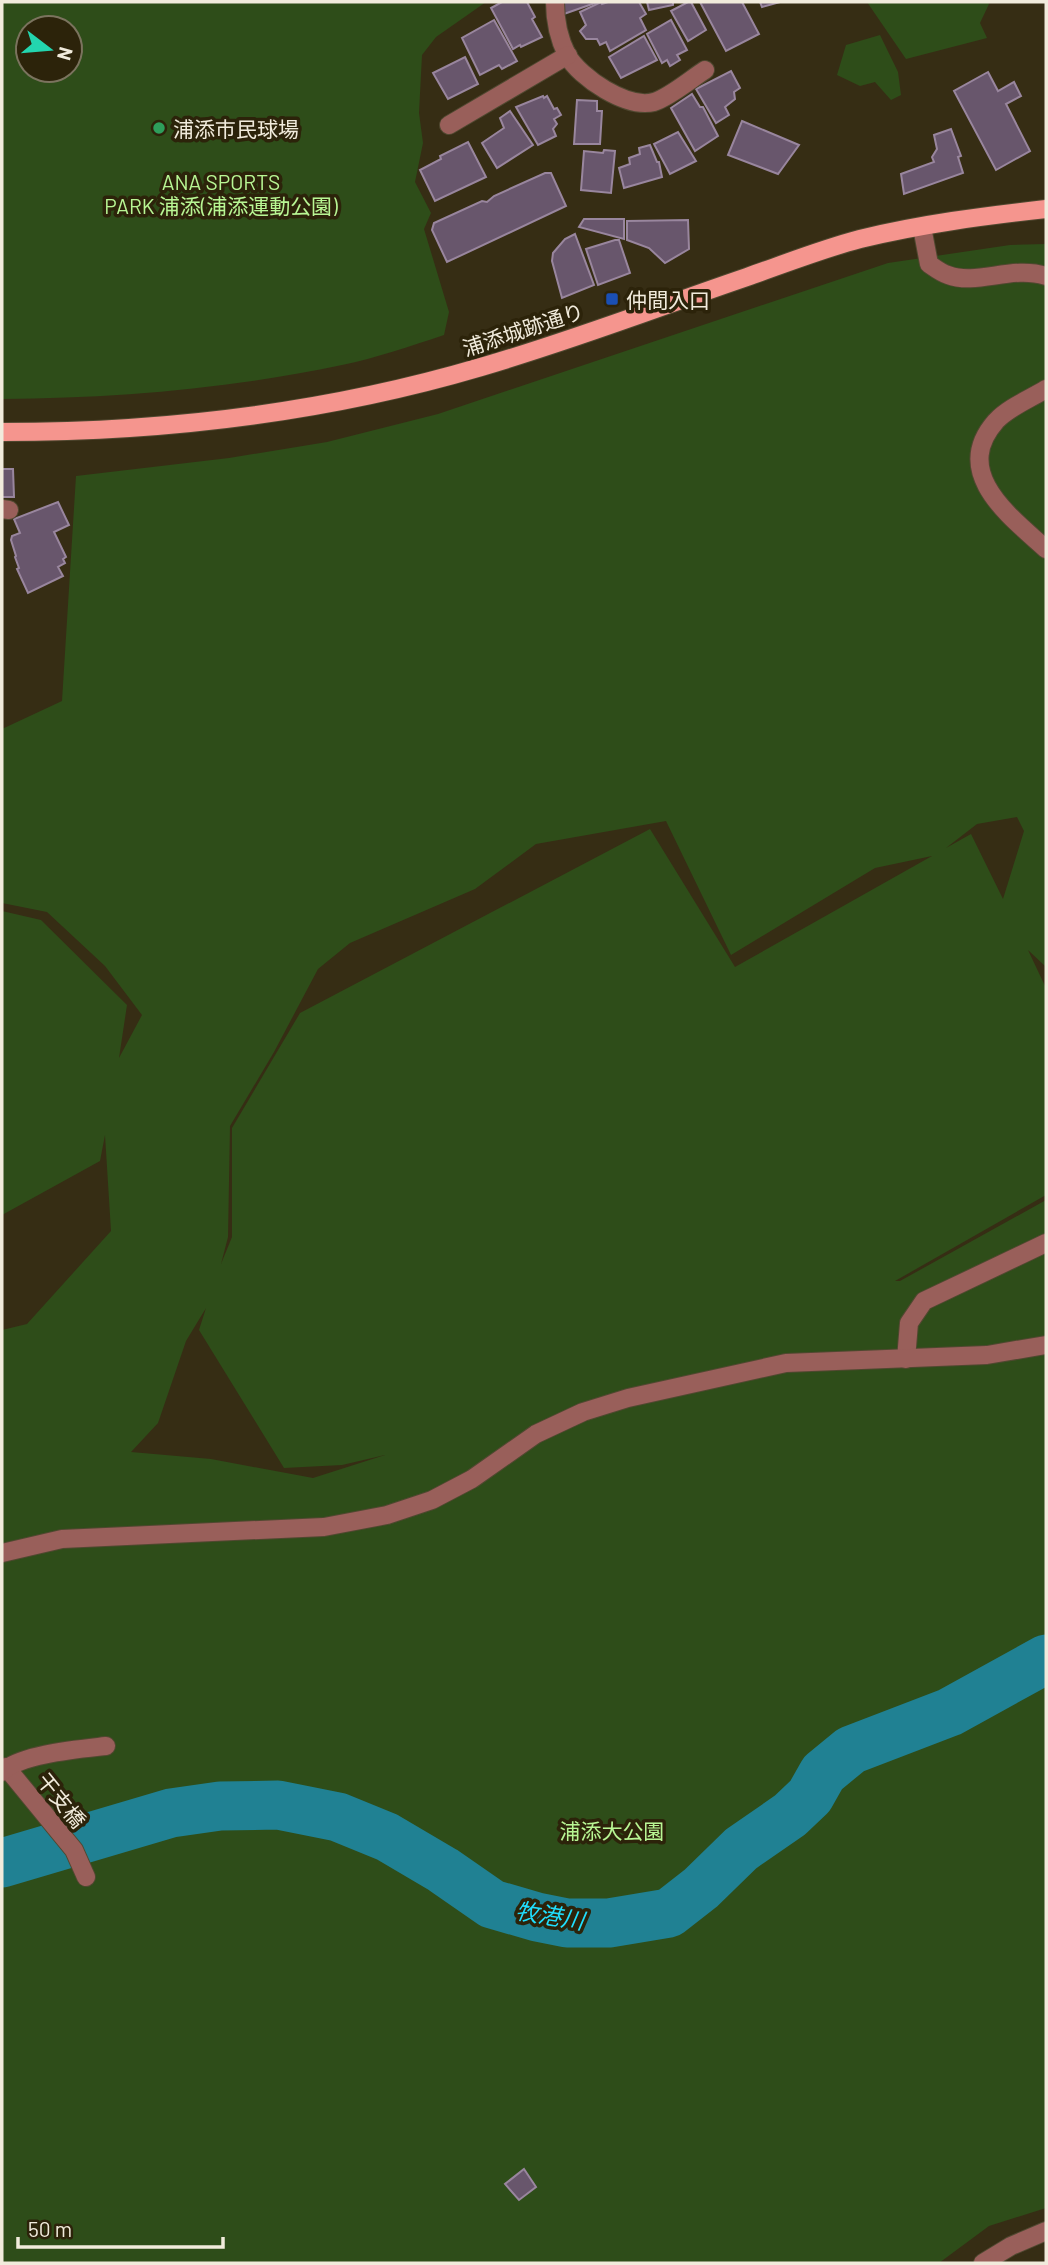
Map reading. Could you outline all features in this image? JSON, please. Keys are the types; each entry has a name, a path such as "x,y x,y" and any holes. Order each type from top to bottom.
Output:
{"main road":[{"name":"浦添城跡通り","path":"2,432 70,432 184,424 300,410 377,395 505,360 835,247 889,232 961,219 1046,209"}],"street":[{"path":"555,2 556,20 568,55 590,79 612,93 635,103 657,101 705,70"},
{"path":"449,125 568,55"},
{"path":"922,227 929,264 948,275 970,278 1022,271 1046,276"},
{"path":"1046,389 1007,411 985,438 981,453 981,471 986,488 996,503 1046,549"},
{"path":"906,1359 909,1323 924,1301 1046,1243"},
{"path":"2,1553 62,1539 324,1527 387,1515 432,1500 472,1479 536,1434 583,1412 628,1398 786,1363 988,1355 1046,1345"},
{"path":"8,1773 31,1758 106,1746"},
{"name":"干支橋","path":"8,1773 74,1850 86,1877"},
{"path":"983,2263 1011,2246 1046,2231"}],"green space":[{"name":"ANA SPORTS PARK 浦添(浦添運動公園)","path":"2,2 486,2 436,37 422,55 419,113 423,143 415,182 431,213 424,229 449,312 444,335 393,352 300,373 172,391 2,399"},
{"path":"867,2 988,2 980,23 987,38 906,59"},
{"path":"880,35 898,72 901,95 891,100 875,82 860,86 837,75 846,45"},
{"name":"浦添大公園","path":"1046,244 1046,967 1028,950 1046,988 1046,1195 895,1281 900,1281 1046,1200 1046,2208 989,2226 939,2263 2,2263 2,1330 27,1324 111,1231 105,1135 100,1161 2,1215 2,911 41,920 127,1005 119,1058 142,1015 105,966 47,912 2,903 2,729 62,701 76,476 229,458 327,442 438,414 888,263 1010,245","holes":["1017,817 1024,831 1003,899 971,834 946,848 977,824","666,821 731,955 875,868 932,856 735,967 650,829 300,1013 232,1128 232,1237 221,1264 228,1237 230,1126 274,1052 318,969 350,943 475,889 536,844","206,1308 199,1330 284,1468 342,1465 385,1455 313,1478 211,1459 131,1452 158,1423 186,1341"]}],"building":[{"path":"502,2 527,2 535,17 532,19 542,37 513,49 491,8"},
{"path":"562,2 598,2 561,15"},
{"path":"601,2 639,2 646,14 640,18 646,30 610,51 606,42 600,45 597,39 586,39 580,31 586,25 580,12"},
{"path":"647,2 673,2 673,5 649,10"},
{"path":"691,2 706,30 688,41 671,11"},
{"path":"700,2 742,2 759,34 726,51"},
{"path":"760,2 780,2 762,7"},
{"path":"494,20 517,61 502,69 499,65 480,75 462,38"},
{"path":"671,20 687,50 677,55 680,60 670,66 667,60 662,63 647,34"},
{"path":"644,36 657,60 621,78 609,57"},
{"path":"465,57 478,84 448,99 433,73"},
{"path":"731,71 740,88 734,92 735,99 725,107 729,115 716,123 696,89"},
{"path":"988,72 998,91 1014,82 1021,96 1006,104 1030,151 996,170 954,91"},
{"path":"692,94 700,107 703,107 718,136 695,151 671,108"},
{"path":"547,96 561,115 554,119 557,124 553,129 556,136 538,145 516,107"},
{"path":"577,100 597,101 597,111 602,111 600,144 574,144"},
{"path":"510,111 533,145 497,168 482,143 504,128 500,118"},
{"path":"742,121 799,145 778,174 728,155"},
{"path":"951,129 961,156 958,157 963,173 904,194 901,174 934,162 932,157 937,149 934,135"},
{"path":"678,132 696,161 670,174 654,144"},
{"path":"468,142 486,177 435,201 420,170"},
{"path":"650,145 659,162 662,177 624,188 619,168 630,164 629,158 640,154 639,148"},
{"path":"604,150 615,151 611,193 581,190 584,151 603,153"},
{"path":"545,173 551,173 566,206 447,262 432,230 434,223 482,201 487,202 494,196"},
{"path":"584,219 624,219 624,239 579,227"},
{"path":"688,220 689,249 665,263 649,248 627,240 627,221"},
{"path":"575,234 594,285 562,298 552,261 553,253 565,239"},
{"path":"619,240 630,273 598,285 586,249"},
{"path":"2,469 13,469 14,497 2,497"},
{"path":"58,502 69,525 54,532 66,557 63,559 65,563 58,567 63,576 28,593 17,569 19,568 11,540 12,536 20,533 14,519"},
{"path":"524,2169 536,2187 519,2200 505,2184"}],"waterway":[{"name":"牧港川","path":"2,1863 171,1813 220,1806 278,1805 338,1817 387,1837 443,1870 492,1904 537,1917 567,1923 609,1923 669,1913 701,1888 741,1849 790,1815 810,1796 823,1773 851,1750 950,1712 1046,1659"}],"place":[{"name":"浦添市民球場","path":"159,128"},
{"name":"仲間入口","path":"612,299"}]}
